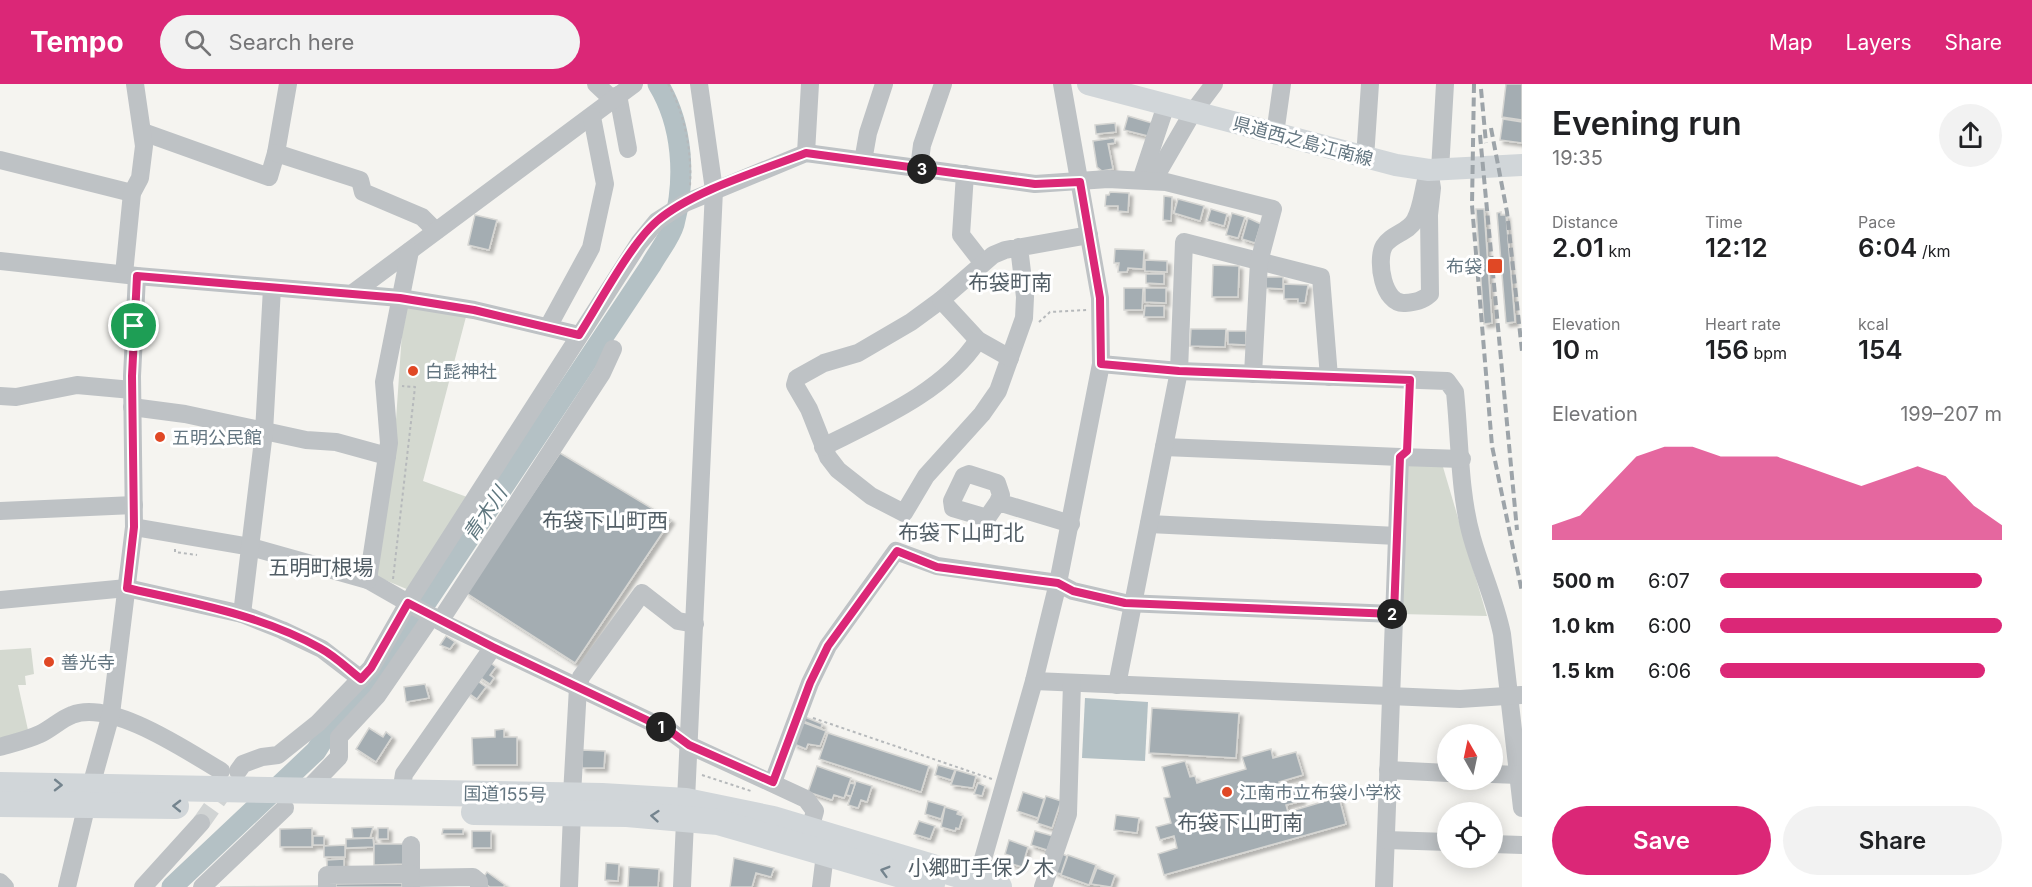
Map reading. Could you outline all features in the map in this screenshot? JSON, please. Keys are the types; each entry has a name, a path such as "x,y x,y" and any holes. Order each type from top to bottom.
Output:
{"highway":[{"name":"国道155号","path":"0,785 89,795"},
{"name":"国道155号","path":"0,804 89,795 236,785 292,800 572,804"},
{"name":"国道155号","path":"292,800 400,793 686,810 810,829 982,885"},
{"name":"国道155号","path":"686,810 718,822 941,887"}],"main road":[{"name":"県道西之島江南線","path":"1088,84 1156,96 1193,112 1365,158 1434,170 1522,165"}],"street":[{"path":"67,887 111,714 134,527 132,193 140,178 143,132 135,84"},
{"path":"143,132 269,177 276,153 288,84"},
{"path":"596,84 615,97 628,149"},
{"path":"353,293 634,84"},
{"path":"682,887 714,190 699,84"},
{"path":"806,153 810,84"},
{"path":"863,161 868,134 884,84"},
{"path":"919,168 922,145 944,84"},
{"path":"982,885 1005,783 1034,681 1058,583 1101,364 1101,310 1062,84"},
{"path":"1147,180 1214,84"},
{"path":"1275,134 1282,84"},
{"path":"1365,158 1370,84"},
{"path":"1434,170 1423,187 1420,208 1415,221 1404,232 1386,243 1382,249 1386,291 1392,300 1400,303 1422,301 1430,294 1432,188 1445,84"},
{"path":"1147,180 1156,96"},
{"path":"548,327 591,248 605,184 592,117"},
{"path":"276,153 360,180 363,192 422,217 436,231"},
{"path":"202,887 339,757 339,737 377,696 579,335 639,243 662,218 688,201 806,153 1035,184 1108,178 1147,180 1178,184 1273,209 1258,262 1253,374"},
{"path":"0,160 132,193"},
{"path":"964,174 961,235 982,262"},
{"path":"1404,232 1418,234 1430,249"},
{"path":"1019,247 1025,309 1013,350 991,403 927,476 904,513 851,482 838,470 824,447 809,409 795,385 797,378 824,363 858,353 911,322 941,300 982,262 1005,250 1019,247 1089,235"},
{"path":"1117,685 1179,371 1184,242 1321,277 1329,377"},
{"path":"368,580 387,456 384,382 410,251"},
{"path":"0,261 131,275 400,298 474,310 579,335"},
{"path":"242,614 264,432 272,288"},
{"path":"941,300 978,340 1013,350"},
{"path":"824,447 871,423 939,381 962,360 978,340"},
{"path":"0,747 40,734 72,715 90,711 111,714 182,748 236,785 243,764 262,757 278,755 318,723 424,612 602,373 613,350"},
{"path":"1101,364 1179,371 1447,381 1455,392 1465,507 1472,537 1497,609 1516,696 1522,808"},
{"path":"0,396 16,396 77,385 185,414 264,432 336,442 387,456"},
{"path":"1164,447 1462,459"},
{"path":"1384,887 1400,457"},
{"path":"998,502 1071,524"},
{"path":"0,511 134,505"},
{"path":"1149,524 1397,536"},
{"path":"134,527 251,548 368,580 493,647 670,731 689,745 773,782 811,805 815,812 810,829"},
{"path":"773,782 828,646 897,551 937,567 1058,583 1073,591 1133,603 1394,614"},
{"path":"0,600 127,588 242,614 322,649 361,679"},
{"path":"569,887 578,687 581,677 642,593 678,621 695,624"},
{"path":"400,793 404,774 493,647"},
{"path":"1034,681 1391,697 1460,699 1516,696"},
{"path":"1043,887 1068,814 1072,683"},
{"path":"1388,770 1437,772"},
{"path":"1503,774 1519,775"},
{"path":"147,883 201,823"},
{"path":"1386,840 1437,842"},
{"path":"1503,844 1522,845"},
{"path":"411,845 411,880"},
{"path":"821,887 825,854"},
{"path":"327,887 327,875 411,880 473,877 479,882 479,887"},
{"path":"0,882 5,887"}],"path":[{"path":"668,84 684,125 691,171 688,201"},
{"path":"1013,350 1050,312 1101,310"},
{"path":"1400,457 1407,451 1410,380"},
{"path":"393,579 415,387 402,386"},
{"path":"176,544 175,552 197,555"},
{"path":"799,714 1005,783"},
{"path":"702,775 753,792"}],"shaded area":[{"path":"404,303 467,313 423,481 467,497 409,590 373,575 394,449"},
{"path":"1409,462 1443,467 1487,616 1399,614 1404,467"},
{"path":"31,648 34,674 25,676 26,685 18,685 28,730 0,741 0,650"},
{"path":"1085,698 1148,702 1145,761 1082,758"}],"building":[{"path":"1506,84 1522,84 1522,120 1502,117"},
{"path":"1128,116 1152,123 1148,136 1124,130"},
{"path":"1503,119 1522,122 1522,143 1500,140"},
{"path":"1115,123 1116,132 1096,134 1095,125"},
{"path":"1114,138 1115,143 1108,144 1113,169 1102,171 1097,167 1093,141"},
{"path":"1110,192 1129,193 1128,212 1118,211 1118,206 1105,206 1106,195"},
{"path":"1164,196 1172,197 1171,221 1163,220"},
{"path":"1178,199 1204,206 1200,221 1174,213"},
{"path":"1211,209 1227,214 1224,226 1207,221"},
{"path":"1476,209 1484,209 1492,323 1484,324"},
{"path":"1501,212 1501,215 1506,215 1515,322 1506,323 1497,213"},
{"path":"1232,213 1245,217 1238,238 1226,235"},
{"path":"475,215 497,220 489,250 468,245"},
{"path":"1248,218 1261,224 1255,243 1242,239"},
{"path":"1115,249 1144,250 1143,269 1128,268 1127,272 1118,272 1119,263 1114,263"},
{"path":"1145,260 1167,261 1167,272 1145,271"},
{"path":"1213,265 1239,266 1238,297 1212,297"},
{"path":"1146,274 1164,274 1164,284 1146,283"},
{"path":"1266,277 1283,277 1283,289 1266,288"},
{"path":"1284,284 1308,285 1305,303 1298,303 1298,299 1284,299"},
{"path":"1124,288 1143,288 1142,310 1124,310"},
{"path":"1145,288 1166,288 1166,303 1145,302"},
{"path":"1145,306 1164,306 1164,317 1144,317"},
{"path":"1191,329 1226,329 1225,347 1190,346"},
{"path":"1228,331 1246,331 1246,345 1228,344"},
{"path":"560,453 671,520 575,663 466,593"},
{"path":"446,636 455,642 450,649 440,645"},
{"path":"489,662 496,667 490,675 494,678 490,684 478,676"},
{"path":"476,680 486,687 477,699 467,692"},
{"path":"425,684 429,698 406,702 404,687"},
{"path":"1152,708 1239,713 1236,758 1149,753"},
{"path":"805,717 822,724 821,728 803,721"},
{"path":"802,722 826,731 820,746 808,744 806,749 794,744"},
{"path":"369,728 383,737 386,732 392,737 376,762 356,749"},
{"path":"504,729 504,737 517,737 517,765 473,765 472,738 495,737 495,730"},
{"path":"828,733 929,766 921,792 819,759"},
{"path":"1271,749 1273,758 1296,752 1303,775 1279,782 1281,789 1297,784 1302,801 1286,805 1288,812 1339,797 1346,824 1164,875 1158,854 1177,848 1174,836 1160,840 1156,827 1171,823 1164,798 1170,797 1162,767 1185,761 1190,777 1195,776 1197,783 1246,769 1242,757"},
{"path":"582,750 605,751 604,768 582,768"},
{"path":"938,765 955,770 951,780 935,775"},
{"path":"817,766 851,778 844,798 834,795 832,800 808,792"},
{"path":"956,770 976,776 973,788 951,785"},
{"path":"856,781 872,786 867,802 861,800 858,808 848,805"},
{"path":"850,783 855,784 851,796 846,795"},
{"path":"978,783 985,786 982,796 974,794"},
{"path":"1023,792 1044,799 1038,818 1017,811"},
{"path":"1046,796 1061,801 1052,828 1037,823"},
{"path":"928,801 945,806 941,819 925,814"},
{"path":"945,807 958,811 957,814 963,816 959,829 956,828 955,831 941,827"},
{"path":"1116,815 1139,818 1137,833 1114,830"},
{"path":"919,821 935,826 930,839 914,834"},
{"path":"373,827 370,838 353,838 352,828"},
{"path":"312,828 312,847 280,847 280,829"},
{"path":"378,828 388,828 388,839 378,839"},
{"path":"443,829 463,829 463,834 442,834"},
{"path":"472,831 491,831 491,848 472,848"},
{"path":"1035,831 1053,836 1047,850 1031,845"},
{"path":"313,836 324,836 324,845 313,845"},
{"path":"373,838 374,847 346,848 346,839"},
{"path":"1009,840 1028,847 1022,867 1009,863 1011,856 1005,854"},
{"path":"374,844 404,844 404,864 374,865"},
{"path":"345,845 345,857 324,857 324,846"},
{"path":"1060,853 1067,856 1061,874 1054,872"},
{"path":"1068,855 1096,865 1089,885 1061,875"},
{"path":"734,858 774,868 771,877 756,873 752,887 730,887"},
{"path":"344,859 344,869 327,869 327,860"},
{"path":"606,863 619,864 618,881 605,880"},
{"path":"629,867 659,869 658,887 628,887"},
{"path":"1097,868 1115,875 1111,887 1091,884"},
{"path":"487,872 505,885 490,887 481,881"},
{"path":"402,883 402,887 336,887 336,884"},
{"path":"319,886 319,887 220,887"}],"waterway":[{"name":"青木川","path":"172,887 316,751 329,730 369,688 667,240 678,206 680,152 673,117 658,84"}],"tunnel":[{"path":"201,823 230,782"}],"railway":[{"path":"1474,84 1472,205 1492,446 1522,592"},
{"path":"1481,89 1486,143"},
{"path":"1491,128 1507,212 1522,351"},
{"path":"1480,135 1517,530"}],"place":[{"name":"布袋","path":"1495,266"},
{"name":"白髭神社","path":"413,371"},
{"name":"五明公民館","path":"160,437"},
{"name":"善光寺","path":"49,662"},
{"name":"江南市立布袋小学校","path":"1227,792"}],"district":[{"name":"布袋町南","path":"1010,282"},
{"name":"布袋下山町西","path":"605,520"},
{"name":"布袋下山町北","path":"961,532"},
{"name":"五明町根場","path":"321,567"},
{"name":"布袋下山町南","path":"1240,822"},
{"name":"小郷町手保ノ木","path":"981,867"}],"route":[{"path":"806,153 1035,184 1080,182 1100,298 1101,364 1179,371 1410,380 1407,451 1400,457 1394,614 1125,603 1073,591 1058,583 937,567 897,551 828,646 810,683 773,782 689,745 670,731 493,647 408,603 371,668 361,679 322,649 242,614 127,588 134,527 132,376 134,326 137,276 400,298 474,310 579,335 647,231 657,221 691,200 806,153"}]}
